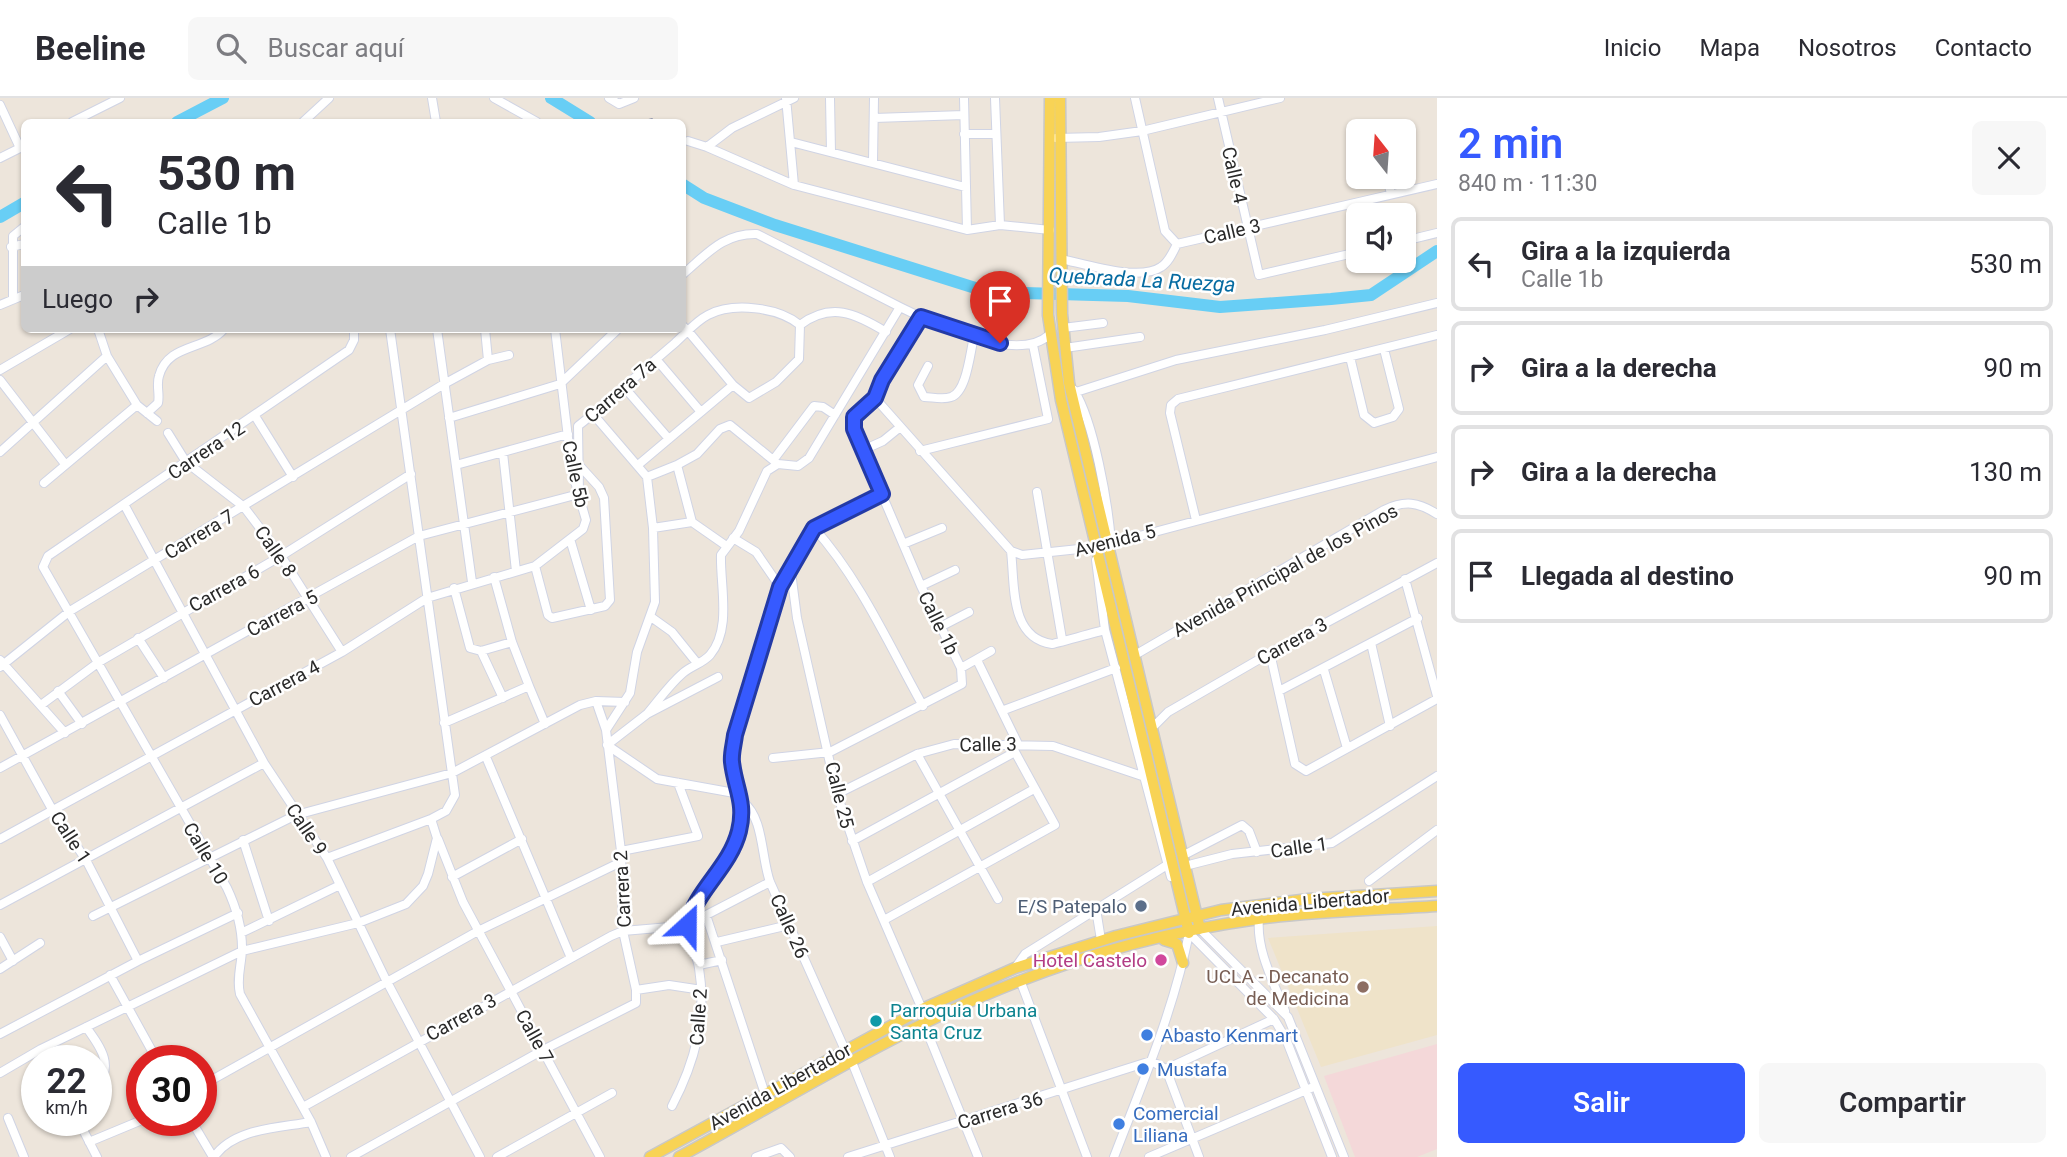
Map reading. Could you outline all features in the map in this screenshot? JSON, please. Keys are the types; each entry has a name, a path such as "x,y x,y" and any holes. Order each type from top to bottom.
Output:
{"main road":[{"path":"1050,98 1055,139 1065,348 1182,906 1190,917"},
{"path":"1060,98 1050,230 1049,335 1061,400 1105,544 1135,655 1183,861 1194,931"},
{"name":"Avenida Libertador","path":"650,1157 922,1009 1015,968 1101,940 1190,917 1287,901 1437,891"},
{"name":"Avenida Libertador","path":"684,1156 923,1024 1020,980 1158,940 1259,919 1437,906"},
{"path":"1158,940 1177,944 1183,963"}],"street":[{"path":"78,119 120,98"},
{"path":"306,119 329,98"},
{"path":"432,98 436,119"},
{"path":"494,98 532,119"},
{"path":"610,98 619,104 634,98"},
{"path":"830,98 831,152"},
{"path":"873,162 874,98"},
{"path":"964,98 967,230"},
{"path":"995,98 1000,225"},
{"name":"Calle 3","path":"1135,98 1164,231 1177,244 1437,184"},
{"name":"Calle 4","path":"1218,98 1259,275 1346,255"},
{"path":"1055,139 1142,131 1280,98"},
{"path":"707,148 732,128 788,99 794,185"},
{"path":"0,105 21,145"},
{"path":"874,118 964,115"},
{"path":"964,134 996,134"},
{"path":"688,141 794,185 967,230 1000,225 1050,230"},
{"path":"790,142 965,187"},
{"path":"0,158 21,148"},
{"path":"1390,189 1391,194"},
{"path":"13,298 11,247 13,236 21,229"},
{"path":"686,272 727,238 738,233 757,234 921,317 974,337 1017,347 1033,345 1049,335"},
{"path":"1416,238 1437,233"},
{"path":"11,247 21,244"},
{"path":"1061,264 1119,271 1152,271 1162,267 1177,244"},
{"path":"0,305 21,296"},
{"path":"1072,387 1176,360 1325,330 1437,303"},
{"path":"647,477 677,465 697,453 720,429 730,425 776,461 803,464 900,307"},
{"name":"Carrera 7a","path":"686,327 707,315 731,308 748,308 783,315 800,325"},
{"path":"686,329 733,385 749,398 793,368 801,349 800,325 820,312 853,315 886,332"},
{"path":"921,317 882,380 875,398 1011,551 1021,626 1026,632 1052,644 1062,639 1105,630"},
{"path":"1063,328 1103,323"},
{"path":"0,370 63,333"},
{"path":"99,333 107,356 137,405 157,421"},
{"path":"147,413 158,403 159,374 169,358 177,352 214,339 220,333"},
{"name":"Carrera 12","path":"44,561 349,350 354,333"},
{"path":"327,858 431,819 453,803 456,795 390,333"},
{"path":"438,333 472,582"},
{"path":"485,333 488,359"},
{"name":"Calle 5b","path":"555,333 560,384 585,524 570,539"},
{"path":"449,418 560,384 614,333"},
{"name":"Carrera 7a","path":"579,494 576,431 656,359 680,333"},
{"path":"1196,520 1170,413 1171,405 1178,400 1437,335"},
{"path":"928,366 918,385 924,397 947,399 955,396 961,386 974,337"},
{"path":"1065,348 1140,337"},
{"path":"920,451 1048,419 1033,345"},
{"path":"1350,357 1364,415 1369,422 1374,423 1393,417 1399,409 1384,349"},
{"name":"Carrera 7","path":"1,664 70,611 400,410 488,359 509,355"},
{"path":"0,452 107,356"},
{"path":"656,359 701,412"},
{"path":"0,380 65,464"},
{"path":"638,465 733,385"},
{"path":"624,387 669,439"},
{"name":"Calle 1b","path":"773,758 830,752 962,684 961,668 921,586 853,422 858,412 875,398"},
{"path":"44,483 137,405"},
{"path":"647,714 671,685 711,654 721,630 721,555 767,471 814,406 823,407 835,415"},
{"path":"593,414 647,477 657,580 651,617 637,652 633,684 607,730"},
{"path":"254,416 293,477"},
{"path":"863,450 883,441 899,428"},
{"name":"Calle 8","path":"168,433 186,462 244,507 281,556 342,652"},
{"path":"456,465 568,434"},
{"path":"503,453 516,571"},
{"name":"Avenida 5","path":"1011,551 1022,555 1049,555 1105,544 1437,457"},
{"path":"535,566 552,618 605,606 611,596 604,498 599,487 579,465"},
{"path":"677,465 692,522 725,545"},
{"name":"Carrera 6","path":"41,705 99,662 281,556 411,474"},
{"path":"1037,492 1062,639"},
{"name":"Carrera 5","path":"0,768 419,536 579,494"},
{"path":"687,925 692,909 732,852 742,798 731,759 735,735 780,587 814,528 882,494"},
{"name":"Avenida Principal de los Pinos","path":"1135,655 1384,510 1406,502 1419,504 1437,514"},
{"name":"Calle 9","path":"125,506 264,764 327,858 386,980 480,1157"},
{"path":"653,528 692,522"},
{"path":"814,528 832,551 879,626 923,706"},
{"path":"903,544 942,528"},
{"path":"733,537 756,552 780,587"},
{"path":"570,539 590,610"},
{"name":"Carrera 4","path":"0,839 342,652 427,598 472,582 535,566 570,539"},
{"path":"1105,544 1097,585 1105,630 1167,865 1182,906"},
{"name":"Calle 10","path":"44,561 43,567 123,702 238,914 242,951 238,975 240,994 311,1122 326,1157"},
{"name":"Carrera 3","path":"1152,728 1168,712 1270,653 1437,563"},
{"path":"921,586 956,570"},
{"name":"Calle 25","path":"790,571 797,618 830,752 837,793 867,882 922,1009"},
{"path":"494,577 512,642 545,724"},
{"path":"1270,653 1295,764 1306,771 1390,726 1437,697 1418,618 1405,579"},
{"path":"454,588 470,648 481,651 512,642"},
{"path":"940,627 969,612"},
{"path":"651,617 673,632 697,663"},
{"path":"1279,691 1324,670 1418,618"},
{"path":"138,638 164,678"},
{"path":"1371,643 1390,726"},
{"path":"481,651 503,698"},
{"path":"961,668 991,651"},
{"path":"977,660 1004,710 1018,744"},
{"path":"1,664 65,733"},
{"path":"1004,710 1116,668"},
{"path":"1324,670 1347,748"},
{"path":"718,677 647,714 607,745 645,773 742,798"},
{"path":"444,723 529,686"},
{"path":"58,691 82,724"},
{"path":"93,916 296,815 452,773 580,705 596,701 625,702"},
{"path":"596,701 607,730"},
{"name":"Calle 1","path":"0,715 53,810 86,860 138,961"},
{"name":"Carrera 2","path":"607,730 621,851 623,931 636,990"},
{"name":"Calle 3","path":"837,793 917,754 954,744 1054,746 1145,777"},
{"path":"852,841 1015,752 1055,825 884,920"},
{"path":"917,754 998,900"},
{"path":"486,757 571,958"},
{"path":"0,905 264,764"},
{"name":"Calle 1","path":"1183,861 1320,846 1340,840 1437,776"},
{"path":"621,851 698,836 678,783"},
{"path":"867,882 1034,789"},
{"name":"Calle 26","path":"742,798 755,815 762,858 770,882 845,1050"},
{"path":"49,1045 242,951 358,923 406,904 428,874 437,838 431,819"},
{"path":"1183,861 1242,825 1249,831 1257,852"},
{"path":"1369,881 1437,830"},
{"name":"Calle 7","path":"437,838 478,931 600,1157"},
{"path":"452,877 522,839"},
{"path":"243,840 269,921"},
{"path":"217,1077 386,980 478,931 621,862"},
{"path":"1015,968 1025,954 1167,865"},
{"path":"687,925 770,882"},
{"path":"241,933 340,886"},
{"path":"1096,909 1101,940"},
{"path":"0,1034 110,975 238,914"},
{"path":"706,915 765,1094"},
{"path":"1259,919 1259,940 1264,956 1344,1157"},
{"name":"Calle 2","path":"672,1106 688,1075 698,1044 702,989 699,965 687,925"},
{"path":"717,942 789,925"},
{"path":"623,931 670,928"},
{"name":"Carrera 3","path":"303,1107 510,989 623,931"},
{"path":"1194,931 1288,1017"},
{"path":"1114,1157 1152,1060 1194,931"},
{"path":"1194,931 1274,1019 1307,1090 1332,1157"},
{"path":"0,937 13,961"},
{"path":"0,969 40,943"},
{"path":"699,965 722,960"},
{"path":"110,975 148,1045"},
{"path":"1020,980 1087,1157"},
{"path":"351,1157 543,1051 631,1007 636,1003 636,990 669,985 702,989"},
{"path":"1166,1069 1274,1019"},
{"path":"923,1024 978,1157"},
{"path":"86,1027 100,1045"},
{"path":"1152,1060 1166,1069 1199,1157"},
{"name":"Carrera 36","path":"848,1157 1062,1091 1152,1060"},
{"path":"0,1073 21,1061"},
{"path":"852,1062 890,1157"},
{"path":"1149,1157 1316,1086"},
{"path":"497,1157 612,1093"},
{"path":"8,1118 24,1157"},
{"path":"201,1136 213,1157 225,1144 236,1138 311,1122"},
{"path":"89,1142 126,1127"},
{"path":"86,1136 97,1157"},
{"path":"756,1157 780,1149 790,1157"}],"shaded area":[{"name":"UCLA - Decanato de Medicina","path":"1437,926 1437,1035 1321,1067 1268,938"},
{"path":"1437,1044 1437,1149 1417,1157 1355,1157 1324,1076"}],"waterway":[{"name":"Quebrada La Ruezga","path":"183,119 223,98"},
{"name":"Quebrada La Ruezga","path":"551,98 585,119"},
{"name":"Quebrada La Ruezga","path":"686,187 704,198 775,225 988,292 1128,296 1220,307 1331,299 1371,295 1437,251"},
{"name":"Quebrada La Ruezga","path":"0,217 21,205"}],"place":[{"name":"E/S Patepalo","path":"1141,906"},
{"name":"Hotel Castelo","path":"1161,960"},
{"name":"UCLA - Decanato de Medicina","path":"1363,987"},
{"name":"Parroquia Urbana Santa Cruz","path":"876,1021"},
{"name":"Abasto Kenmart","path":"1147,1035"},
{"name":"Mustafa","path":"1143,1069"},
{"name":"Comercial Liliana","path":"1119,1124"}],"route":[{"path":"687,925 692,909 706,886 732,852 739,830 743,802 731,759 735,735 780,587 814,528 882,494 854,429 854,417 875,398 882,380 921,317 983,340 1000,343"}]}
